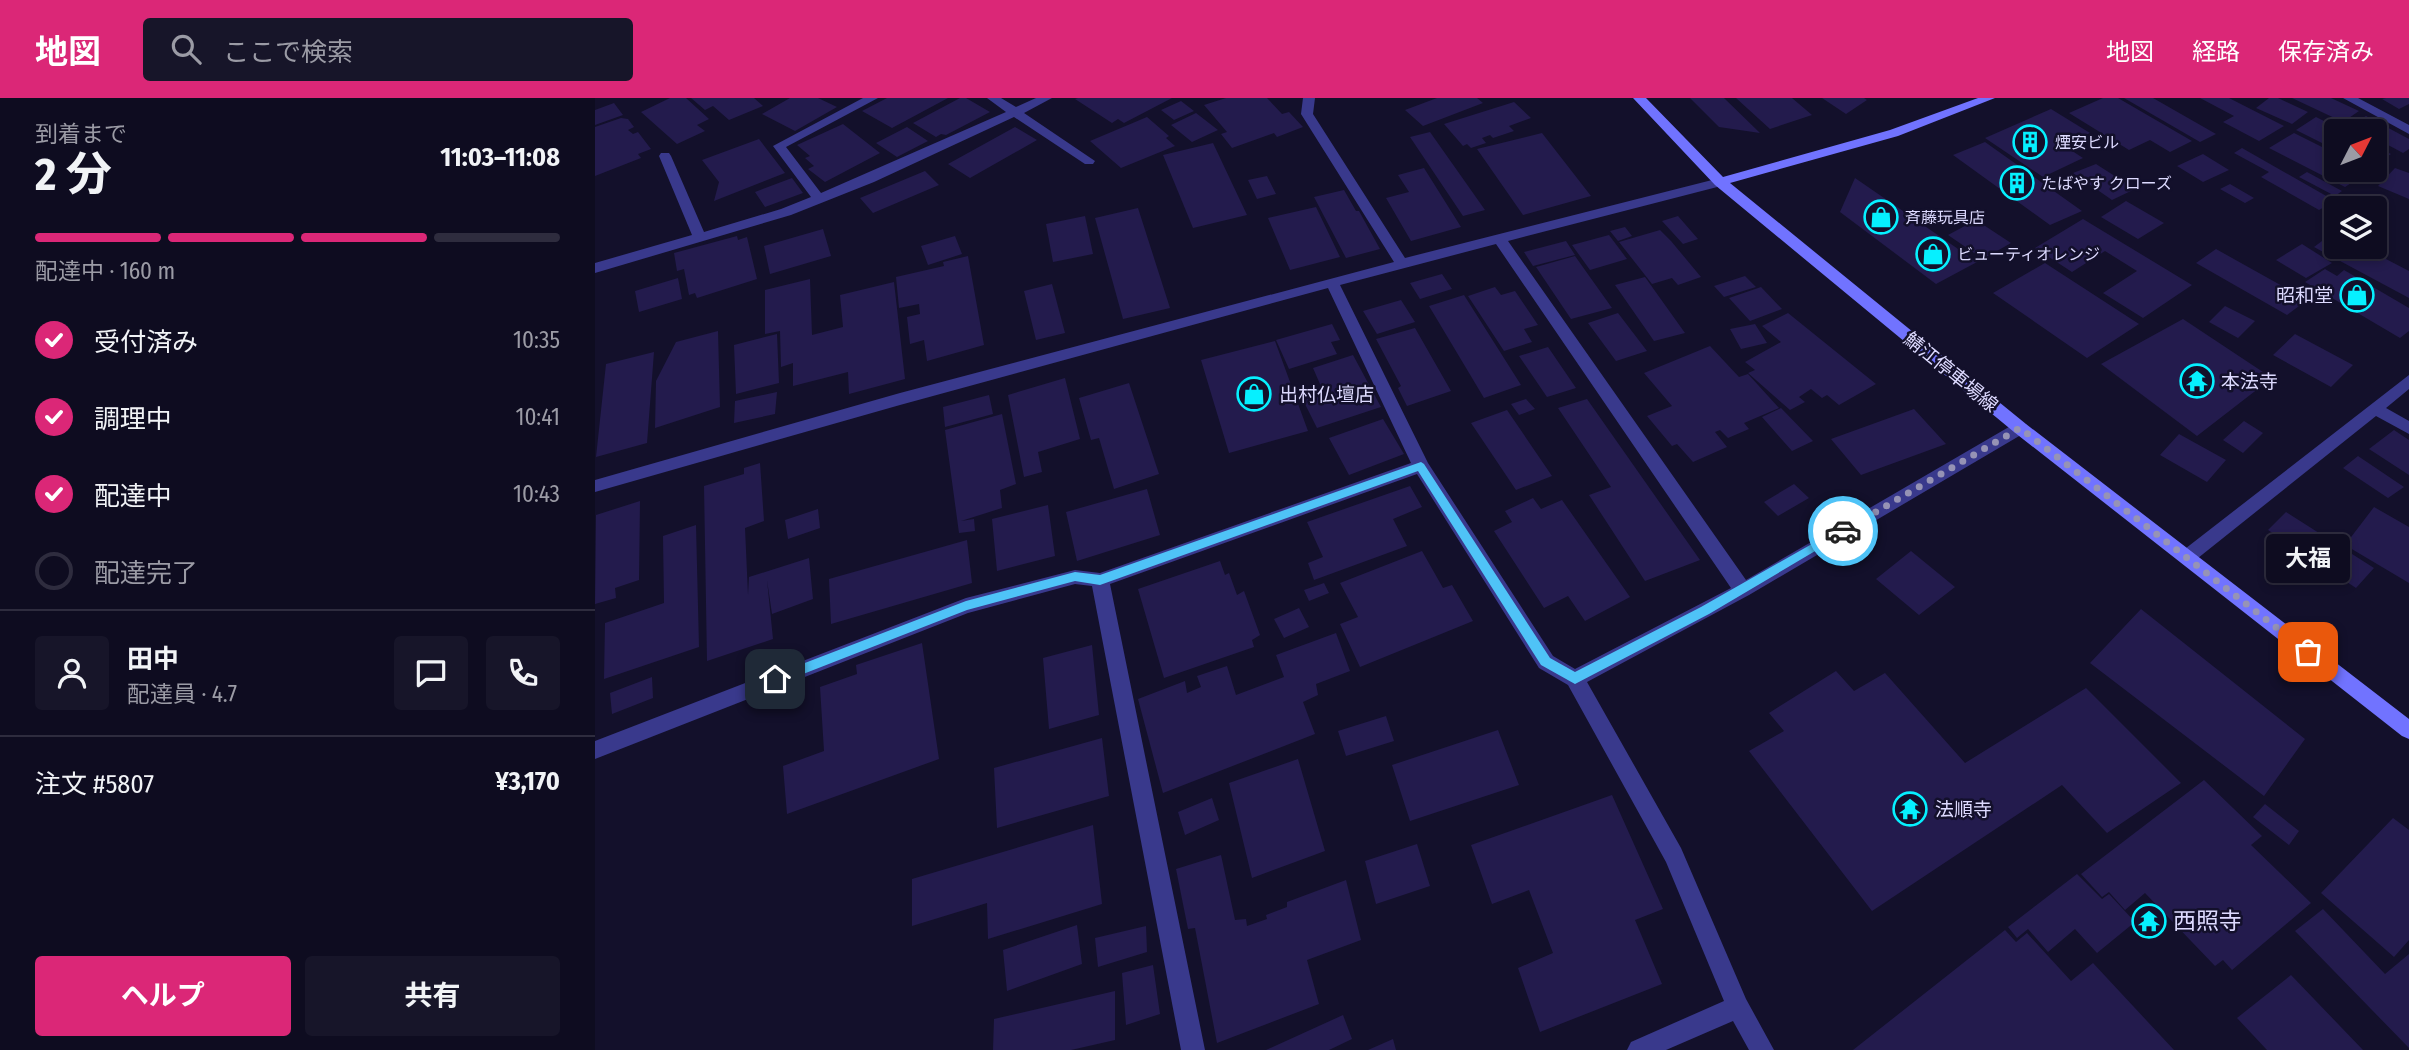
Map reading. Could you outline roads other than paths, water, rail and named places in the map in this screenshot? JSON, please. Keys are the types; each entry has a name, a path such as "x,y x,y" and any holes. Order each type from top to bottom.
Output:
{"main road":[{"name":"鯖江停車場線","path":"1639,98 1720,182 2020,428 2409,730"},
{"path":"1720,182 1894,133 1989,98"}],"street":[{"path":"819,199 779,146 872,98"},
{"path":"993,98 1090,161"},
{"path":"595,268 786,212 1046,98"},
{"path":"1309,98 1307,114 1402,264"},
{"path":"2349,98 2409,130"},
{"path":"665,156 699,236"},
{"path":"595,486 900,399 1332,282 1720,182"},
{"path":"1499,239 1743,590"},
{"path":"1332,282 1421,466 1546,662 1575,678 1674,855 1738,1007 1762,1050"},
{"path":"2187,557 2409,381"},
{"path":"2376,409 2409,428"},
{"path":"1575,678 1743,590 2020,428"},
{"path":"595,750 966,606 1075,577 1100,580 1421,466"},
{"path":"1100,580 1193,1050"},
{"path":"1639,1050 1738,1007"}],"place":[{"name":"煙安ビル","path":"2030,142"},
{"name":"たばやす クローズ","path":"2017,183"},
{"name":"斉藤玩具店","path":"1881,217"},
{"name":"ビューティオレンジ","path":"1933,254"},
{"name":"昭和堂","path":"2357,295"},
{"name":"本法寺","path":"2197,381"},
{"name":"出村仏壇店","path":"1254,394"},
{"name":"大福","path":"2308,652"},
{"name":"法順寺","path":"1910,809"},
{"name":"西照寺","path":"2149,921"}]}
